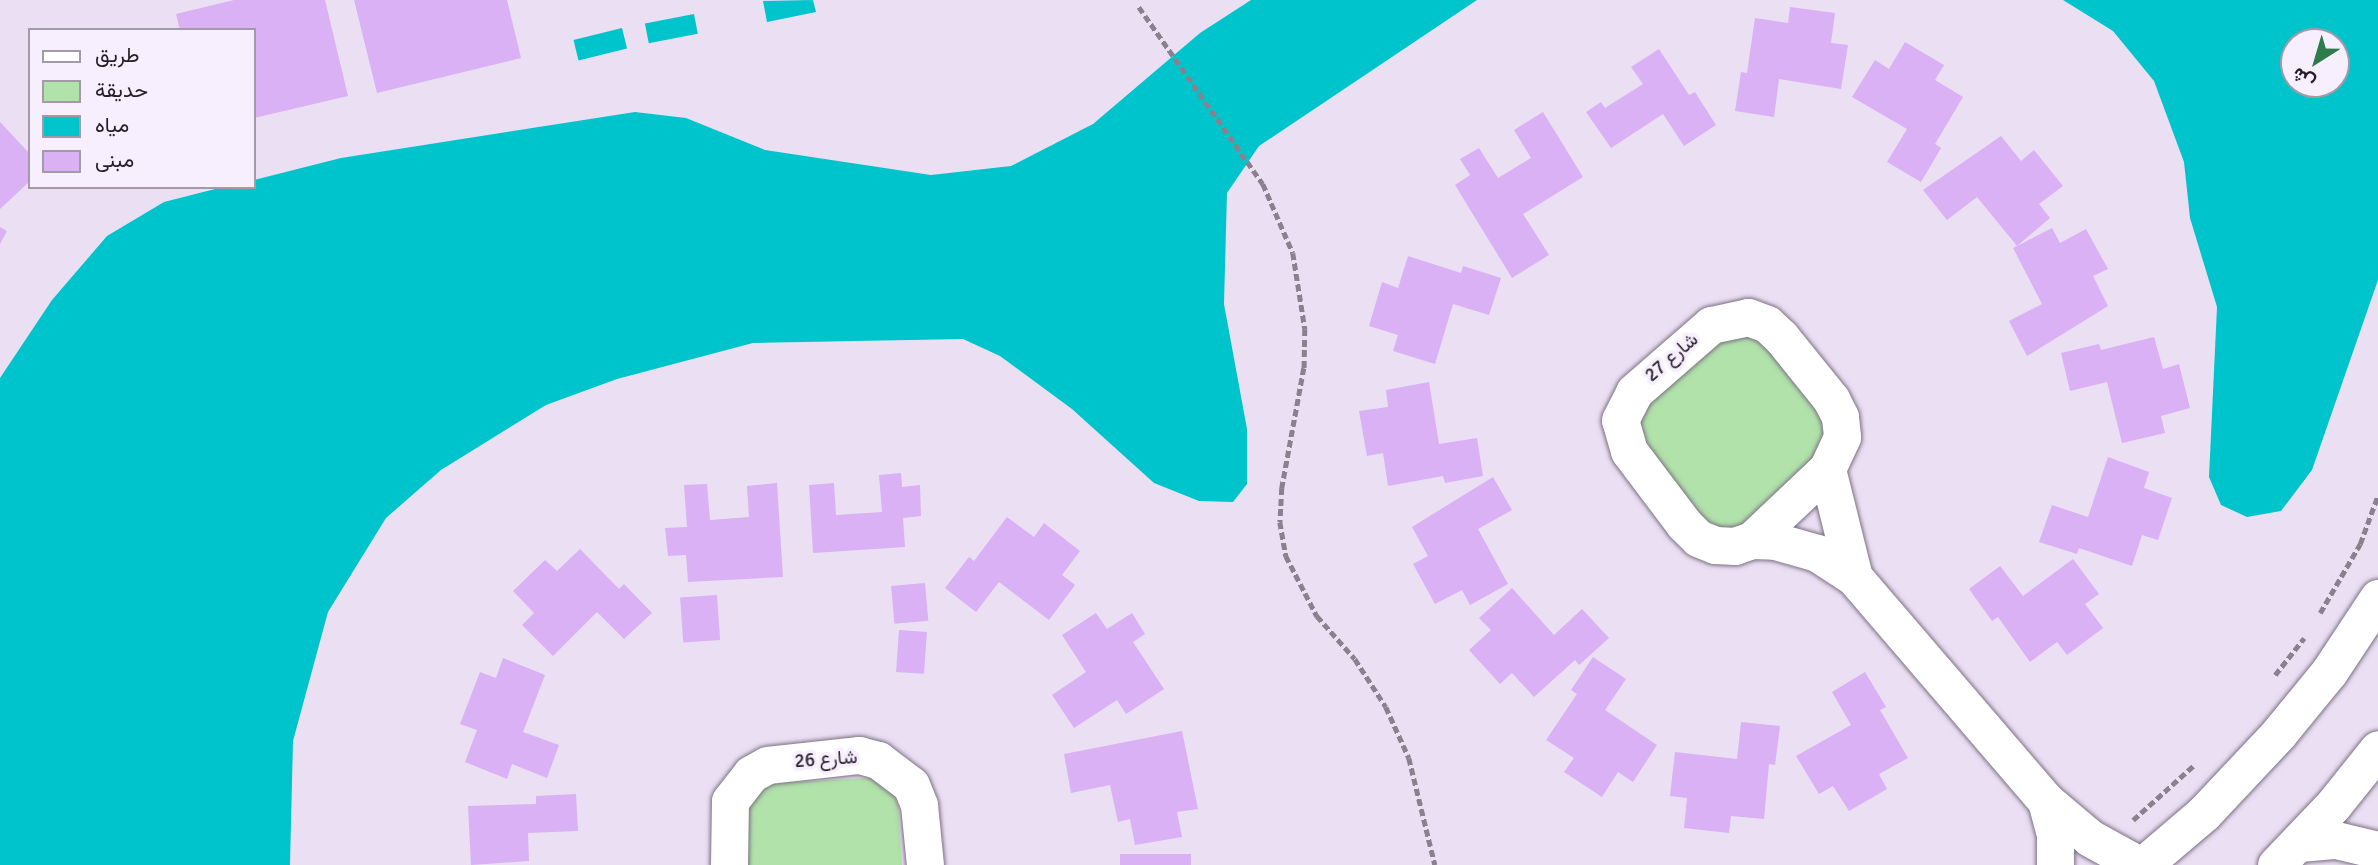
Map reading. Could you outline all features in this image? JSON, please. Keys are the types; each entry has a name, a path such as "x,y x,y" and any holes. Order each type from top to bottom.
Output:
{"street":[{"name":"شارع 27","path":"1752,540 1827,469 1842,438 1840,417 1831,399 1767,324 1748,317 1711,325 1634,391 1624,405 1621,437 1684,524 1698,538 1715,545 1735,546 1752,540 1774,541 1817,553 1854,577 2046,801 2090,838 2141,865"},
{"name":"شارع 27","path":"1827,469 1854,577"},
{"path":"2141,865 2169,853 2233,784 2329,672 2378,598"},
{"path":"2287,854 2378,749"},
{"name":"شارع 26","path":"729,865 730,801 751,774 767,765 859,755 878,760 911,785 919,805 925,865"},
{"name":"شارع 27","path":"2046,801 2055,835 2056,865"},
{"path":"2287,854 2336,840 2378,850"}],"path":[{"path":"1139,7 1263,184 1293,253 1306,329 1304,368 1282,488 1280,522 1286,556 1317,616 1355,659 1386,707 1409,758 1435,865"},
{"path":"2318,616 2360,544 2378,495"},
{"path":"2269,682 2312,628"},
{"path":"2126,824 2200,759"}],"green space":[{"path":"1736,333 1762,340 1831,422 1831,449 1748,521 1735,528 1719,527 1705,519 1640,439 1636,413 1723,336"},
{"path":"870,778 893,793 898,805 902,865 743,865 745,798 770,783"}],"water":[{"path":"813,0 816,12 767,22 763,1"},
{"path":"1251,0 1477,0 1259,146 1227,193 1224,304 1247,429 1247,484 1233,502 1199,501 1154,483 1072,409 1000,356 963,339 753,343 617,379 546,405 441,470 386,518 328,612 293,741 290,865 0,865 0,378 52,300 107,236 164,202 215,189 256,189 256,179 341,158 635,112 686,118 765,150 931,175 1011,166 1093,124 1200,33"},
{"path":"2063,0 2378,0 2378,280 2312,470 2281,511 2247,517 2221,505 2209,477 2217,307 2190,218 2184,162 2154,81 2113,31"},
{"path":"694,14 698,34 649,43 645,24"},
{"path":"622,28 627,48 579,60 573,40"}],"building":[{"path":"234,0 325,0 348,96 256,118 256,28 180,28 176,14"},
{"path":"354,0 507,0 521,58 377,93"},
{"path":"1790,7 1835,13 1831,43 1848,45 1841,89 1779,79 1774,117 1735,111 1741,72 1747,73 1755,18 1788,23"},
{"path":"1905,42 1944,65 1935,80 1963,97 1935,144 1941,148 1921,182 1887,162 1907,129 1852,97 1875,60 1889,69"},
{"path":"1659,49 1689,95 1695,92 1716,125 1684,146 1663,114 1611,148 1586,112 1601,102 1605,108 1643,84 1631,67"},
{"path":"1543,112 1583,177 1523,214 1549,255 1512,278 1455,185 1470,175 1460,159 1479,148 1498,178 1531,158 1514,130"},
{"path":"0,122 28,152 28,183 0,209"},
{"path":"2001,136 2021,161 2034,150 2063,186 2039,204 2050,218 2017,246 1977,197 1947,220 1923,190"},
{"path":"0,227 7,231 0,244"},
{"path":"2052,228 2060,243 2086,229 2108,269 2093,276 2108,306 2027,356 2009,321 2042,304 2013,248"},
{"path":"1408,256 1461,273 1463,266 1501,278 1489,315 1453,304 1435,364 1393,351 1398,335 1369,326 1382,282 1398,288"},
{"path":"2154,337 2163,369 2179,364 2190,408 2161,416 2165,433 2122,443 2107,382 2070,391 2061,353 2099,344 2101,350"},
{"path":"1429,382 1439,444 1477,438 1483,476 1445,483 1443,476 1388,486 1383,453 1367,456 1359,411 1388,407 1386,390"},
{"path":"2108,457 2149,472 2144,488 2172,498 2158,540 2142,535 2132,566 2079,548 2077,554 2039,542 2052,505 2088,517"},
{"path":"901,473 902,487 920,485 921,516 903,518 905,547 813,553 809,485 834,483 836,515 882,512 879,475"},
{"path":"1493,477 1512,510 1478,529 1508,584 1470,605 1462,590 1435,604 1413,564 1428,556 1412,527"},
{"path":"777,483 783,577 688,582 686,555 668,556 665,528 687,527 684,485 707,484 710,520 749,517 747,486"},
{"path":"1007,517 1034,537 1044,523 1080,551 1062,575 1075,585 1049,620 999,582 976,612 945,588 969,557 974,561"},
{"path":"580,549 619,589 624,584 652,613 624,639 597,612 553,656 522,625 534,613 513,591 545,560 557,571"},
{"path":"2073,559 2099,594 2085,604 2103,628 2067,655 2057,642 2030,662 1998,617 1992,621 1969,589 2000,566 2023,596"},
{"path":"925,583 928,621 894,624 891,586"},
{"path":"1512,588 1554,635 1582,609 1609,638 1579,665 1575,660 1534,697 1512,673 1500,684 1469,650 1491,630 1479,618"},
{"path":"717,595 720,640 683,642 680,598"},
{"path":"1096,613 1107,629 1132,613 1145,634 1133,642 1164,689 1126,714 1117,700 1074,728 1052,695 1086,672 1062,635"},
{"path":"899,630 927,632 924,674 896,672"},
{"path":"1593,657 1626,679 1605,710 1657,745 1633,782 1618,772 1602,797 1564,772 1574,758 1546,740 1577,694 1571,690"},
{"path":"503,658 545,675 523,732 559,745 547,778 512,764 507,779 465,762 477,730 460,724 480,672 496,678"},
{"path":"1865,672 1886,707 1880,710 1908,758 1879,774 1887,789 1849,811 1833,786 1819,794 1796,756 1851,725 1832,692"},
{"path":"1741,722 1780,726 1775,765 1769,764 1764,819 1731,816 1729,833 1684,828 1687,798 1670,796 1675,752 1737,759"},
{"path":"1182,731 1198,809 1177,812 1182,837 1135,845 1130,819 1118,822 1110,785 1071,793 1064,754"},
{"path":"576,794 578,831 528,833 529,861 471,865 468,806 536,804 536,796"},
{"path":"1120,854 1191,854 1191,865 1120,865"}]}
